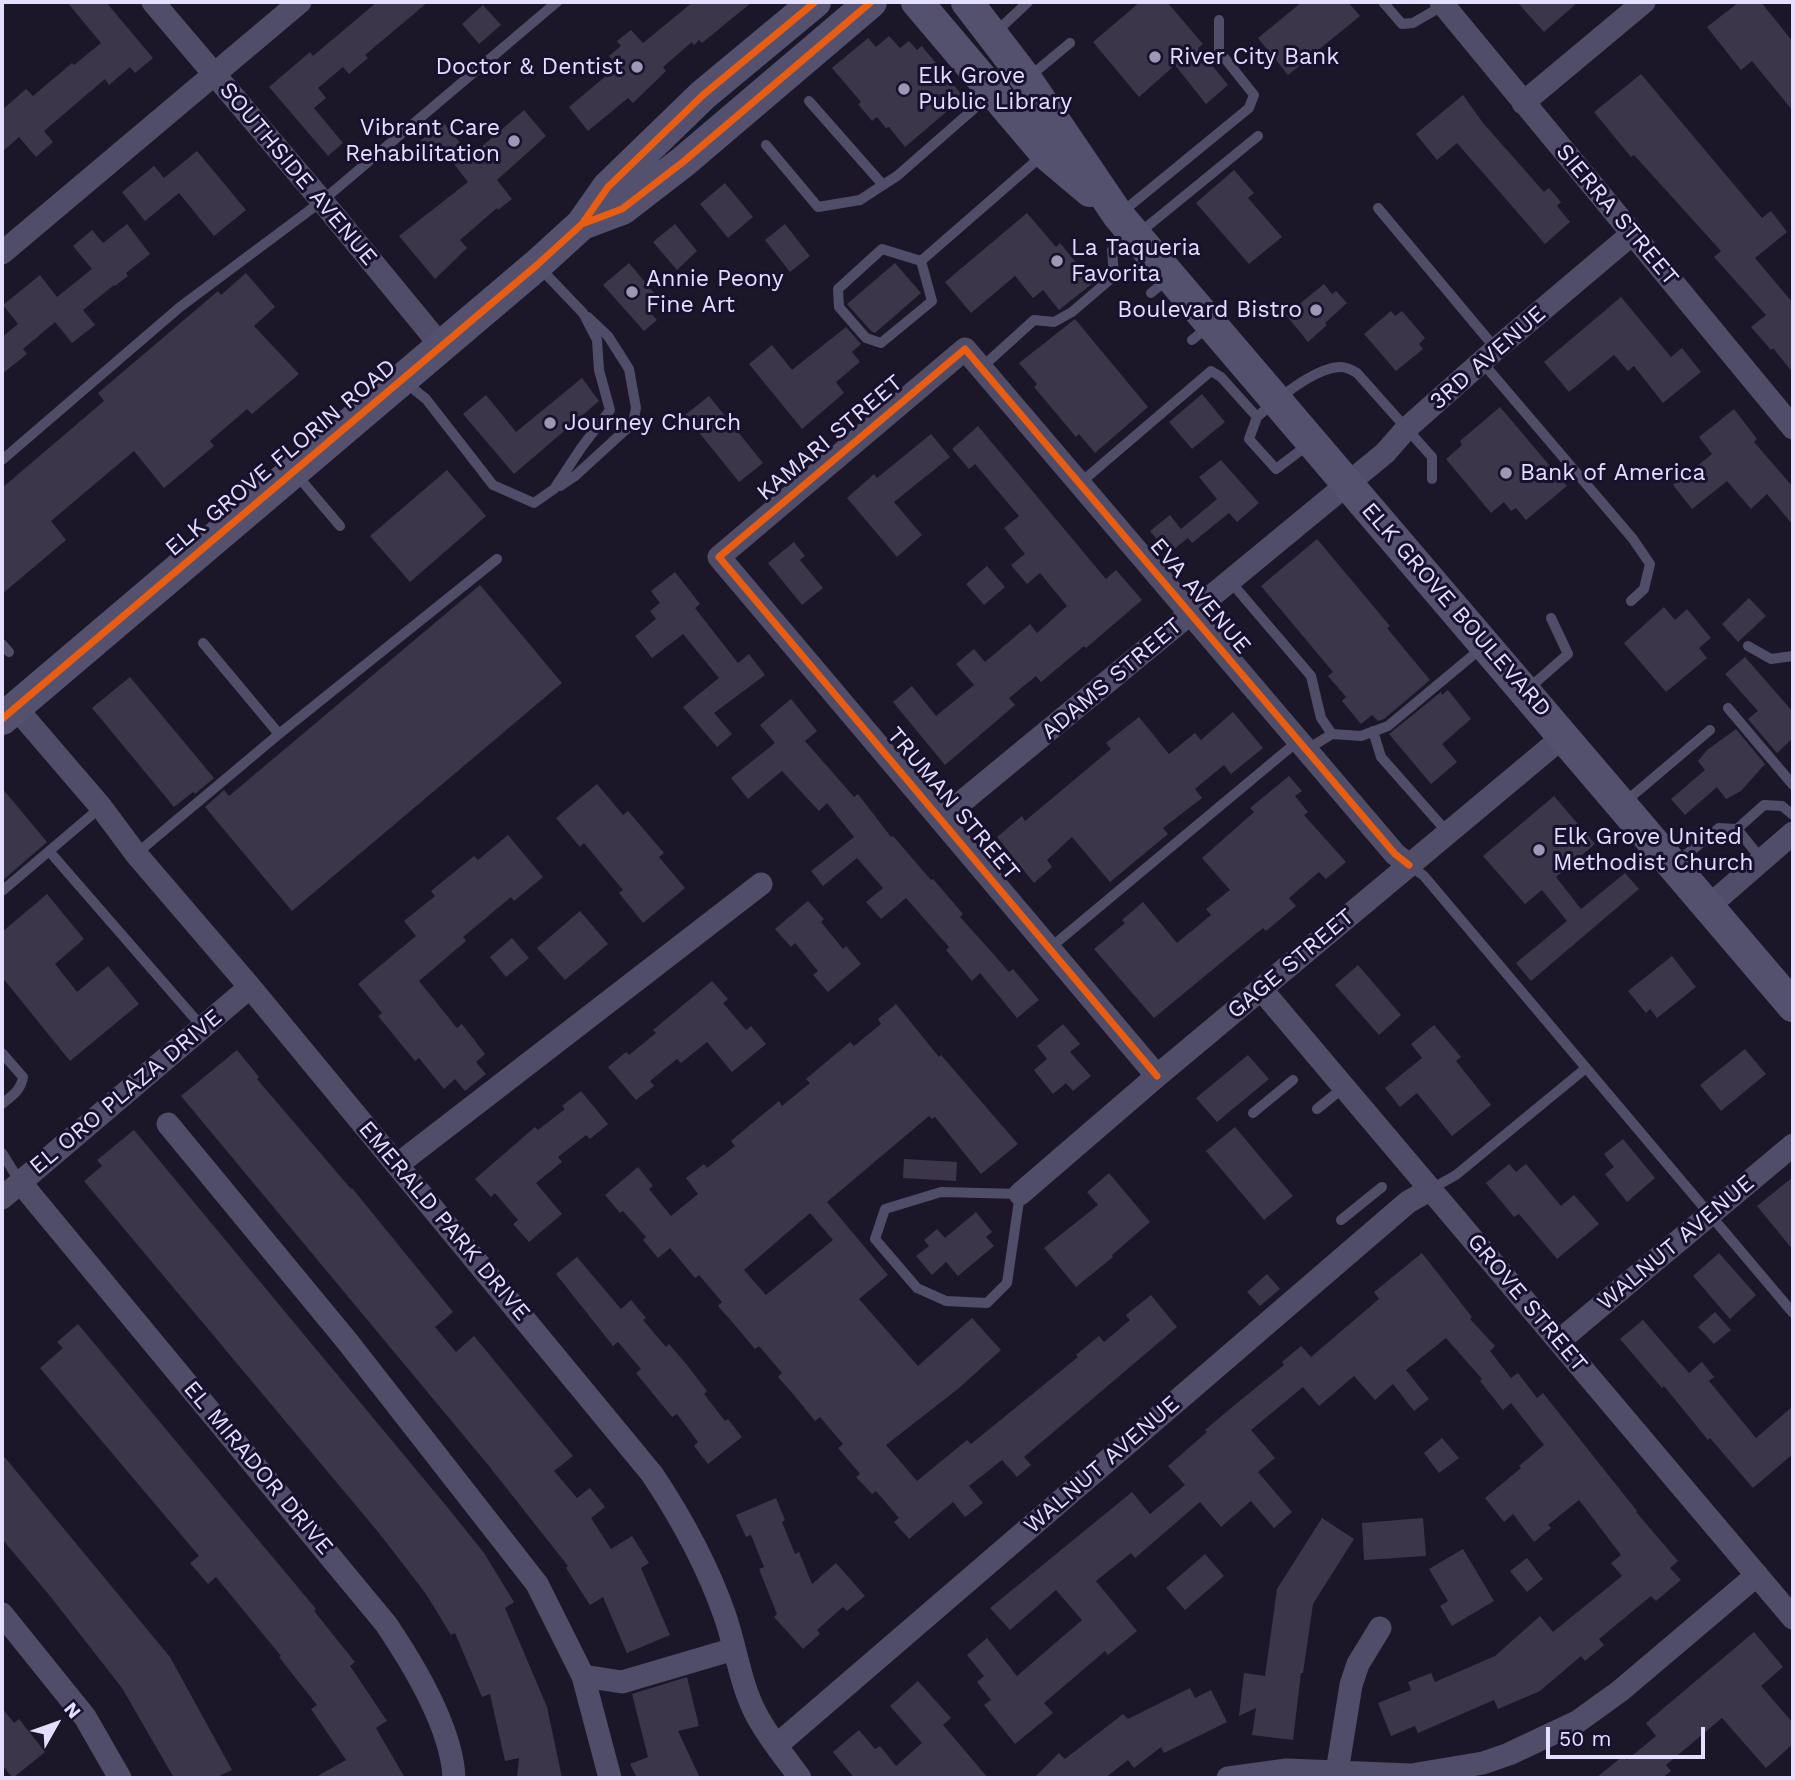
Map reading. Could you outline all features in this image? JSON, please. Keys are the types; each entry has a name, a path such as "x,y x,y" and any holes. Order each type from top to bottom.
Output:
{"main road":[{"name":"ELK GROVE FLORIN ROAD","path":"9,714 537,265 583,224 608,187 668,128 703,95 815,2"},
{"name":"ELK GROVE FLORIN ROAD","path":"583,224 622,209 673,170 871,2"},
{"name":"ELK GROVE BOULEVARD","path":"917,2 1045,153 1129,237"},
{"name":"ELK GROVE BOULEVARD","path":"967,2 1026,79 1161,285 1266,409 1311,442 1793,1006"}],"street":[{"name":"SOUTHSIDE AVENUE","path":"153,2 442,347"},
{"path":"2,253 300,2"},
{"path":"1523,103 1644,2"},
{"name":"SIERRA STREET","path":"1443,4 1793,428"},
{"name":"3RD AVENUE","path":"1347,485 1489,355 1632,234"},
{"name":"EVA AVENUE","path":"965,349 1302,746 1395,854 1409,865"},
{"name":"KAMARI STREET","path":"719,557 965,349"},
{"name":"ADAMS STREET","path":"941,820 1347,485"},
{"name":"TRUMAN STREET","path":"719,557 1157,1076"},
{"name":"EMERALD PARK DRIVE","path":"9,714 101,807 136,854 250,987 652,1474 681,1519 706,1567 725,1617 746,1693 776,1745 800,1778"},
{"name":"GAGE STREET","path":"1020,1194 1564,736"},
{"path":"1709,906 1793,833"},
{"path":"397,1165 761,884"},
{"name":"EL ORO PLAZA DRIVE","path":"2,1198 250,987"},
{"name":"GROVE STREET","path":"1261,989 1758,1575 1790,1606"},
{"path":"168,1124 346,1341 537,1584 583,1676 611,1778"},
{"name":"WALNUT AVENUE","path":"1559,1341 1793,1145"},
{"name":"EL MIRADOR DRIVE","path":"20,1182 386,1624 417,1673 429,1699 449,1753 454,1778"},
{"name":"WALNUT AVENUE","path":"776,1745 1408,1202 1431,1189"},
{"path":"1228,1778 1287,1770 1411,1775 1485,1770 1577,1722 1620,1691 1758,1575"},
{"path":"2,1614 85,1717 120,1778"},
{"path":"1337,1772 1351,1685 1358,1664 1380,1628"},
{"path":"583,1676 622,1682 734,1649"}],"lane":[{"path":"2,460 180,307 322,201 557,2"},
{"path":"994,34 1028,2"},
{"path":"1383,2 1402,24 1413,23 1443,4"},
{"path":"981,368 1034,320 1054,322 1072,312 1114,276 1129,237 1250,108 1254,94 1219,51 1220,20"},
{"path":"1026,79 1070,43"},
{"path":"766,145 818,207 860,200 897,176 994,92"},
{"path":"809,101 883,185"},
{"path":"1129,237 1258,136"},
{"path":"921,261 1045,153"},
{"path":"1378,208 1650,564 1644,589 1631,601"},
{"path":"882,249 921,261 932,301 881,343 866,338 839,307 838,289 882,249"},
{"path":"403,380 426,399 493,485 534,503 575,476 633,423 636,408 629,369 608,336 537,265"},
{"path":"554,489 610,410 599,370 597,340 583,313"},
{"path":"1311,442 1276,469 1249,439 1266,409 1321,371 1343,367 1357,373 1432,457 1432,480"},
{"path":"1079,484 1210,371 1266,409"},
{"path":"294,471 340,526"},
{"path":"136,854 279,734 497,559"},
{"path":"1230,581 1311,676 1321,718 1332,734"},
{"path":"1525,691 1567,654 1551,618"},
{"path":"202,643 279,734"},
{"path":"1050,948 1302,746 1332,734 1362,736 1388,726 1486,644"},
{"path":"1748,646 1771,659 1793,656"},
{"path":"1728,708 1793,785"},
{"path":"1623,804 1710,730"},
{"path":"1373,731 1381,757 1448,833"},
{"path":"1674,865 1718,828 1737,829 1764,805 1782,806 1793,815"},
{"path":"2,891 101,807"},
{"path":"1737,829 1762,860"},
{"path":"49,851 203,1028"},
{"path":"1409,865 1424,876 1793,1313"},
{"path":"2,1052 23,1077 22,1086 2,1104"},
{"path":"1431,1189 1456,1175 1586,1068"},
{"path":"1253,1113 1293,1080"},
{"path":"1317,1109 1344,1087"},
{"path":"2,1153 20,1182"},
{"path":"1342,1220 1382,1187"},
{"path":"941,1192 1020,1194 1007,1283 987,1303 946,1301 916,1288 875,1239 885,1209 941,1192"}],"building":[{"path":"67,2 106,2 153,58 135,73 130,67 109,85 105,79 44,131 53,142 36,157 19,137 2,152 2,110 26,89 33,96 101,43"},
{"path":"377,2 428,2 365,55 368,58 349,74 343,67 318,88 326,98 314,108 343,143 328,156 269,87 310,52 313,56"},
{"path":"693,2 752,2 702,43 699,40 694,45 692,42 663,67 666,71 633,103 628,98 588,131 569,107 613,70 608,63 612,59 609,56 621,46 617,41 631,30 643,43"},
{"name":"River City Bank","path":"1140,2 1167,2 1203,44 1198,48 1228,85 1206,104 1175,65 1139,97 1093,42"},
{"path":"1302,2 1348,2 1360,16 1288,75 1258,38"},
{"path":"1517,2 1578,2 1544,32"},
{"path":"1739,2 1761,2 1793,42 1793,111 1752,61 1741,70 1707,27"},
{"path":"483,5 501,25 479,44 462,24"},
{"name":"Elk Grove Public Library","path":"889,36 900,48 909,41 917,50 922,46 961,94 955,99 958,102 905,147 877,117 872,121 858,104 861,102 832,68 868,38 876,47"},
{"path":"1641,74 1762,218 1771,211 1787,232 1755,258 1793,303 1793,373 1751,327 1766,315 1714,257 1721,251 1634,155 1631,157 1594,112"},
{"path":"1463,95 1483,123 1544,192 1549,188 1561,202 1557,206 1570,222 1545,244 1457,143 1437,160 1416,134"},
{"path":"524,110 546,136 497,180 512,199 498,210 497,208 460,240 467,248 435,279 399,236 468,182 444,151 435,159 420,141 443,122 471,156"},
{"path":"197,151 246,210 214,236 179,193 145,221 122,192 154,166 164,178"},
{"path":"1234,170 1254,193 1248,198 1282,237 1249,264 1196,203"},
{"path":"725,183 753,217 728,238 700,204"},
{"path":"1027,213 1056,247 1060,243 1093,283 1059,310 1043,290 1033,298 1015,276 971,313 945,282"},
{"path":"127,224 150,254 126,273 128,276 83,310 95,325 72,343 55,322 23,349 27,354 2,374 2,337 18,324 3,305 40,275 57,297 92,269 73,246 92,230 103,243"},
{"path":"675,224 697,251 677,270 653,242"},
{"path":"785,224 810,256 790,272 765,240"},
{"name":"Annie Peony Fine Art","path":"629,263 660,300 648,310 657,320 644,331 603,285"},
{"path":"895,263 921,293 875,333 847,304"},
{"path":"246,273 275,307 254,326 299,374 252,414 247,409 210,441 214,446 164,488 134,451 51,521 66,540 2,594 2,488 104,401 98,393 218,291 221,295"},
{"name":"Boulevard Bistro","path":"1324,284 1332,294 1336,291 1347,303 1308,342 1286,315"},
{"path":"1621,297 1671,357 1682,348 1701,372 1663,403 1634,366 1628,371 1614,355 1569,392 1544,362"},
{"path":"1391,311 1395,316 1402,311 1425,338 1419,344 1423,349 1396,371 1364,334"},
{"path":"1075,319 1148,407 1095,453 1079,434 1076,437 1034,387 1037,384 1019,363"},
{"path":"846,327 861,344 852,352 860,362 836,382 844,393 802,429 749,364 772,345 792,370"},
{"name":"Journey Church","path":"582,378 599,401 514,474 463,414 486,395 516,432"},
{"path":"1202,394 1225,422 1192,449 1169,422"},
{"path":"709,396 763,463 739,482 685,415"},
{"name":"Bank of America","path":"1500,407 1567,486 1526,520 1516,508 1511,511 1504,502 1491,513 1446,459 1462,445 1460,441"},
{"path":"1734,409 1757,439 1754,442 1793,487 1793,525 1767,494 1751,509 1727,481 1692,509 1673,485 1712,454 1699,437"},
{"path":"978,426 1106,579 1116,570 1142,600 1041,682 1036,676 1009,698 1015,705 945,765 893,702 912,686 936,716 974,685 956,664 974,649 985,662 1030,624 1037,633 1067,606 1040,573 1027,584 1011,565 1025,554 1004,528 1019,516 975,464 969,469 952,449"},
{"path":"931,434 950,457 894,502 922,535 897,557 847,498 874,474 877,478"},
{"path":"1221,460 1259,503 1237,522 1229,513 1192,543 1188,538 1169,553 1150,531 1170,515 1181,529 1217,499 1199,477"},
{"path":"447,470 486,516 410,582 370,536"},
{"path":"1317,539 1390,626 1387,628 1430,680 1384,719 1378,721 1372,715 1361,724 1342,701 1346,697 1328,676 1333,672 1261,586"},
{"path":"794,542 805,556 800,560 823,588 802,605 768,563"},
{"path":"987,566 1005,587 984,605 966,584"},
{"path":"675,572 700,604 695,608 738,663 749,654 765,675 714,713 732,734 717,747 683,707 719,678 683,634 652,658 635,636 656,619 650,611 660,603 651,591"},
{"path":"480,585 562,683 292,911 205,807 224,790 229,796"},
{"path":"1749,598 1766,616 1738,642 1722,624"},
{"path":"1664,607 1675,620 1687,609 1711,638 1699,648 1707,658 1666,692 1624,643"},
{"path":"1745,657 1793,712 1793,738 1777,753 1748,719 1758,711 1725,674"},
{"path":"130,677 214,778 174,807 92,708"},
{"path":"1448,690 1471,719 1442,744 1457,762 1431,784 1389,734 1441,692 1442,695"},
{"path":"791,699 817,731 805,741 854,797 858,794 891,837 893,836 963,914 960,917 1009,972 1013,969 1039,1000 1017,1018 980,973 972,981 946,950 949,947 906,898 881,919 866,902 883,888 857,858 823,886 811,871 854,837 827,803 819,811 782,771 748,799 731,778 775,743 760,725"},
{"path":"1233,712 1263,748 1231,774 1224,765 1195,789 1202,798 1163,828 1168,834 1110,882 1072,837 1047,860 1052,867 1034,883 997,837 1022,816 1025,821 1111,749 1106,743 1139,717 1169,754 1195,733 1201,740"},
{"path":"1736,729 1765,764 1741,791 1726,799 1717,787 1685,815 1671,799 1705,770 1698,761 1707,750"},
{"path":"1289,776 1302,791 1295,796 1308,812 1304,815 1346,862 1326,879 1319,872 1289,898 1296,906 1266,931 1263,928 1154,1018 1094,949 1125,923 1122,920 1143,902 1177,943 1211,915 1206,909 1230,890 1202,858 1254,812 1250,808"},
{"path":"597,784 623,815 628,811 664,853 659,857 685,888 643,923 619,893 623,890 584,843 580,847 556,818"},
{"path":"2,788 47,842 2,881"},
{"name":"Elk Grove United Methodist Church","path":"1554,796 1595,844 1556,877 1581,909 1625,873 1639,889 1531,981 1516,963 1567,921 1542,890 1525,904 1483,856"},
{"path":"508,835 543,877 514,901 511,897 463,937 466,941 419,981 457,1028 462,1024 485,1054 476,1062 486,1074 465,1091 455,1079 444,1089 419,1058 415,1061 378,1016 382,1013 358,984 416,936 404,921 435,896 431,891 474,856 478,860"},
{"path":"47,894 84,939 55,964 77,992 108,966 139,1004 70,1061 2,977 2,932"},
{"path":"808,901 824,919 821,922 843,949 846,946 861,964 828,992 813,975 818,971 795,943 791,947 775,929"},
{"path":"580,911 608,944 565,980 537,948"},
{"path":"512,938 529,958 506,977 490,957"},
{"path":"1672,956 1696,987 1657,1018 1650,1009 1646,1013 1628,991"},
{"path":"1358,965 1401,1015 1379,1035 1335,985"},
{"path":"712,981 728,999 723,1003 746,1030 751,1026 766,1044 732,1072 707,1042 681,1063 677,1059 650,1081 654,1086 636,1100 608,1067 626,1052 629,1055 656,1033 653,1030"},
{"path":"896,1004 939,1057 941,1055 1018,1144 981,1174 935,1117 932,1119 929,1116 827,1202 888,1275 859,1299 918,1366 972,1318 1001,1350 959,1388 886,1445 917,1481 967,1440 971,1444 1078,1357 1076,1355 1099,1336 1104,1342 1130,1320 1126,1315 1151,1295 1177,1327 1024,1457 1031,1465 1017,1477 1002,1460 969,1486 983,1503 965,1517 953,1502 909,1539 894,1522 899,1518 876,1491 872,1494 856,1477 860,1474 838,1448 843,1444 820,1417 815,1421 778,1377 782,1373 759,1346 755,1349 718,1306 722,1302 699,1275 695,1278 670,1248 658,1258 643,1240 646,1237 605,1195 638,1167 653,1186 649,1189 671,1216 698,1194 686,1178 704,1164 707,1168 735,1146 731,1141 779,1101 782,1106 810,1083 806,1079 850,1042 854,1046 881,1024 878,1019","holes":["810,1213 833,1240 766,1295 744,1270"]},
{"path":"1063,1024 1080,1044 1070,1052 1091,1076 1073,1091 1066,1083 1053,1094 1034,1070 1047,1059 1037,1046"},
{"path":"1434,1025 1461,1057 1456,1061 1491,1105 1452,1136 1417,1093 1400,1107 1385,1088 1422,1058 1411,1044"},
{"path":"1745,1049 1766,1074 1721,1111 1700,1085"},
{"path":"237,1050 259,1077 257,1079 352,1188 453,1312 435,1327 456,1352 474,1336 573,1456 554,1471 577,1498 590,1488 605,1507 591,1518 611,1549 632,1536 649,1563 641,1568 670,1635 627,1653 603,1597 590,1605 566,1568 568,1566 489,1466 181,1096"},
{"path":"1248,1055 1269,1079 1217,1122 1196,1098"},
{"path":"581,1091 608,1124 590,1139 586,1135 558,1157 562,1162 536,1183 562,1214 529,1242 513,1224 518,1220 495,1193 491,1197 475,1179 535,1127 538,1130 565,1109 562,1106"},
{"path":"1235,1127 1293,1196 1264,1220 1206,1151"},
{"path":"134,1130 484,1553 514,1602 505,1608 547,1707 562,1778 517,1778 519,1758 505,1761 490,1694 482,1697 455,1633 451,1635 426,1594 379,1533 84,1181 102,1166 97,1160"},
{"path":"1623,1139 1655,1178 1627,1202 1605,1174 1614,1167 1604,1154"},
{"path":"904,1159 957,1162 956,1181 903,1178"},
{"path":"1509,1164 1516,1172 1526,1164 1561,1206 1574,1195 1599,1224 1557,1259 1519,1214 1514,1217 1486,1183"},
{"path":"1109,1173 1150,1222 1076,1287 1044,1248 1098,1205 1087,1192"},
{"path":"1793,1177 1793,1250 1757,1206"},
{"path":"976,1212 992,1232 986,1237 994,1246 958,1276 946,1262 932,1275 916,1256 929,1246 924,1240 937,1229 945,1238"},
{"path":"1422,1253 1472,1317 1470,1319 1495,1346 1490,1351 1511,1378 1518,1373 1537,1398 1543,1393 1678,1561 1670,1568 1681,1580 1656,1601 1651,1596 1599,1639 1604,1645 1585,1661 1581,1656 1540,1691 1498,1709 1494,1700 1418,1733 1415,1726 1391,1736 1378,1703 1411,1690 1408,1682 1431,1673 1435,1682 1495,1656 1540,1616 1553,1632 1622,1576 1611,1563 1621,1555 1579,1500 1548,1525 1551,1528 1534,1542 1513,1514 1504,1522 1485,1498 1544,1445 1511,1403 1503,1410 1480,1381 1482,1379 1446,1338 1406,1370 1429,1399 1414,1411 1393,1384 1375,1400 1354,1376 1319,1406 1303,1387 1251,1430 1275,1458 1258,1472 1292,1512 1274,1528 1251,1501 1221,1527 1200,1502 1135,1558 1131,1553 1096,1581 1137,1631 1108,1655 1105,1651 1044,1703 1053,1713 1015,1744 984,1705 991,1700 977,1682 984,1676 967,1655 987,1638 1017,1676 1082,1620 1056,1590 1010,1630 990,1608 1132,1492 1150,1514 1185,1485 1168,1466 1207,1432 1205,1430 1284,1365 1282,1362 1301,1346 1311,1357 1379,1299 1374,1292"},
{"path":"1719,1253 1756,1295 1730,1319 1693,1276"},
{"path":"577,1257 621,1309 631,1300 646,1318 643,1320 666,1347 669,1344 687,1365 707,1391 704,1394 725,1421 728,1419 742,1437 708,1464 694,1446 698,1442 677,1414 672,1417 636,1373 641,1369 618,1342 613,1346 556,1274"},
{"path":"1267,1274 1280,1289 1260,1306 1247,1292"},
{"path":"1715,1312 1731,1330 1714,1344 1698,1327"},
{"path":"1643,1320 1689,1373 1702,1362 1714,1377 1709,1381 1756,1438 1793,1406 1793,1454 1753,1488 1620,1339"},
{"path":"78,1324 316,1609 314,1611 355,1662 350,1666 387,1721 376,1728 405,1778 314,1778 346,1760 311,1709 317,1705 216,1577 208,1584 190,1563 199,1556 40,1368 63,1348 57,1342"},
{"path":"1442,1438 1459,1458 1439,1473 1424,1453"},
{"path":"2,1454 170,1657 232,1770 215,1778 174,1778 122,1688 2,1539"},
{"path":"776,1498 795,1554 799,1552 812,1584 836,1563 865,1596 847,1611 843,1607 817,1630 820,1634 803,1649 774,1617 777,1614 759,1569 764,1567 751,1535 746,1537 736,1515"},
{"path":"1322,1518 1354,1539 1313,1604 1293,1740 1252,1735 1256,1708 1239,1716 1244,1673 1265,1676 1277,1589"},
{"path":"1423,1518 1426,1556 1364,1560 1362,1523"},
{"path":"1463,1549 1494,1601 1452,1626 1440,1606 1448,1601 1429,1569"},
{"path":"1205,1554 1224,1576 1185,1610 1166,1588"},
{"path":"1527,1558 1543,1579 1527,1592 1510,1571"},
{"path":"1754,1632 1783,1667 1761,1686 1793,1723 1793,1744 1766,1768 1722,1718 1666,1765 1671,1771 1662,1778 1596,1778 1623,1756 1627,1760 1656,1736 1646,1723"},
{"path":"687,1677 699,1726 678,1731 700,1778 637,1778 630,1764 648,1757 632,1694"},
{"path":"918,1681 951,1718 943,1725 988,1778 854,1778 833,1752 859,1730 875,1749 880,1746 896,1766 922,1743 890,1706"},
{"path":"1190,1688 1195,1698 1211,1690 1227,1722 1164,1753 1161,1747 1134,1768 1128,1760 1105,1778 1034,1778 1059,1753 1065,1759 1123,1714 1128,1719"},
{"path":"2,1708 14,1723 19,1719 45,1752 13,1778 2,1765"}],"cycle path":[{"path":"2,719 537,265 582,224 608,187 703,95 815,2"},
{"path":"582,224 622,209 683,162 871,2"},
{"path":"1157,1076 719,557 965,349 1395,854 1409,865"}],"place":[{"name":"River City Bank","path":"1155,57"},
{"name":"Doctor & Dentist","path":"637,67"},
{"name":"Elk Grove Public Library","path":"904,89"},
{"name":"Vibrant Care Rehabilitation","path":"514,141"},
{"name":"La Taqueria Favorita","path":"1057,261"},
{"name":"Annie Peony Fine Art","path":"632,292"},
{"name":"Boulevard Bistro","path":"1316,310"},
{"name":"Journey Church","path":"550,423"},
{"name":"Bank of America","path":"1506,473"},
{"name":"Elk Grove United Methodist Church","path":"1539,850"}]}
